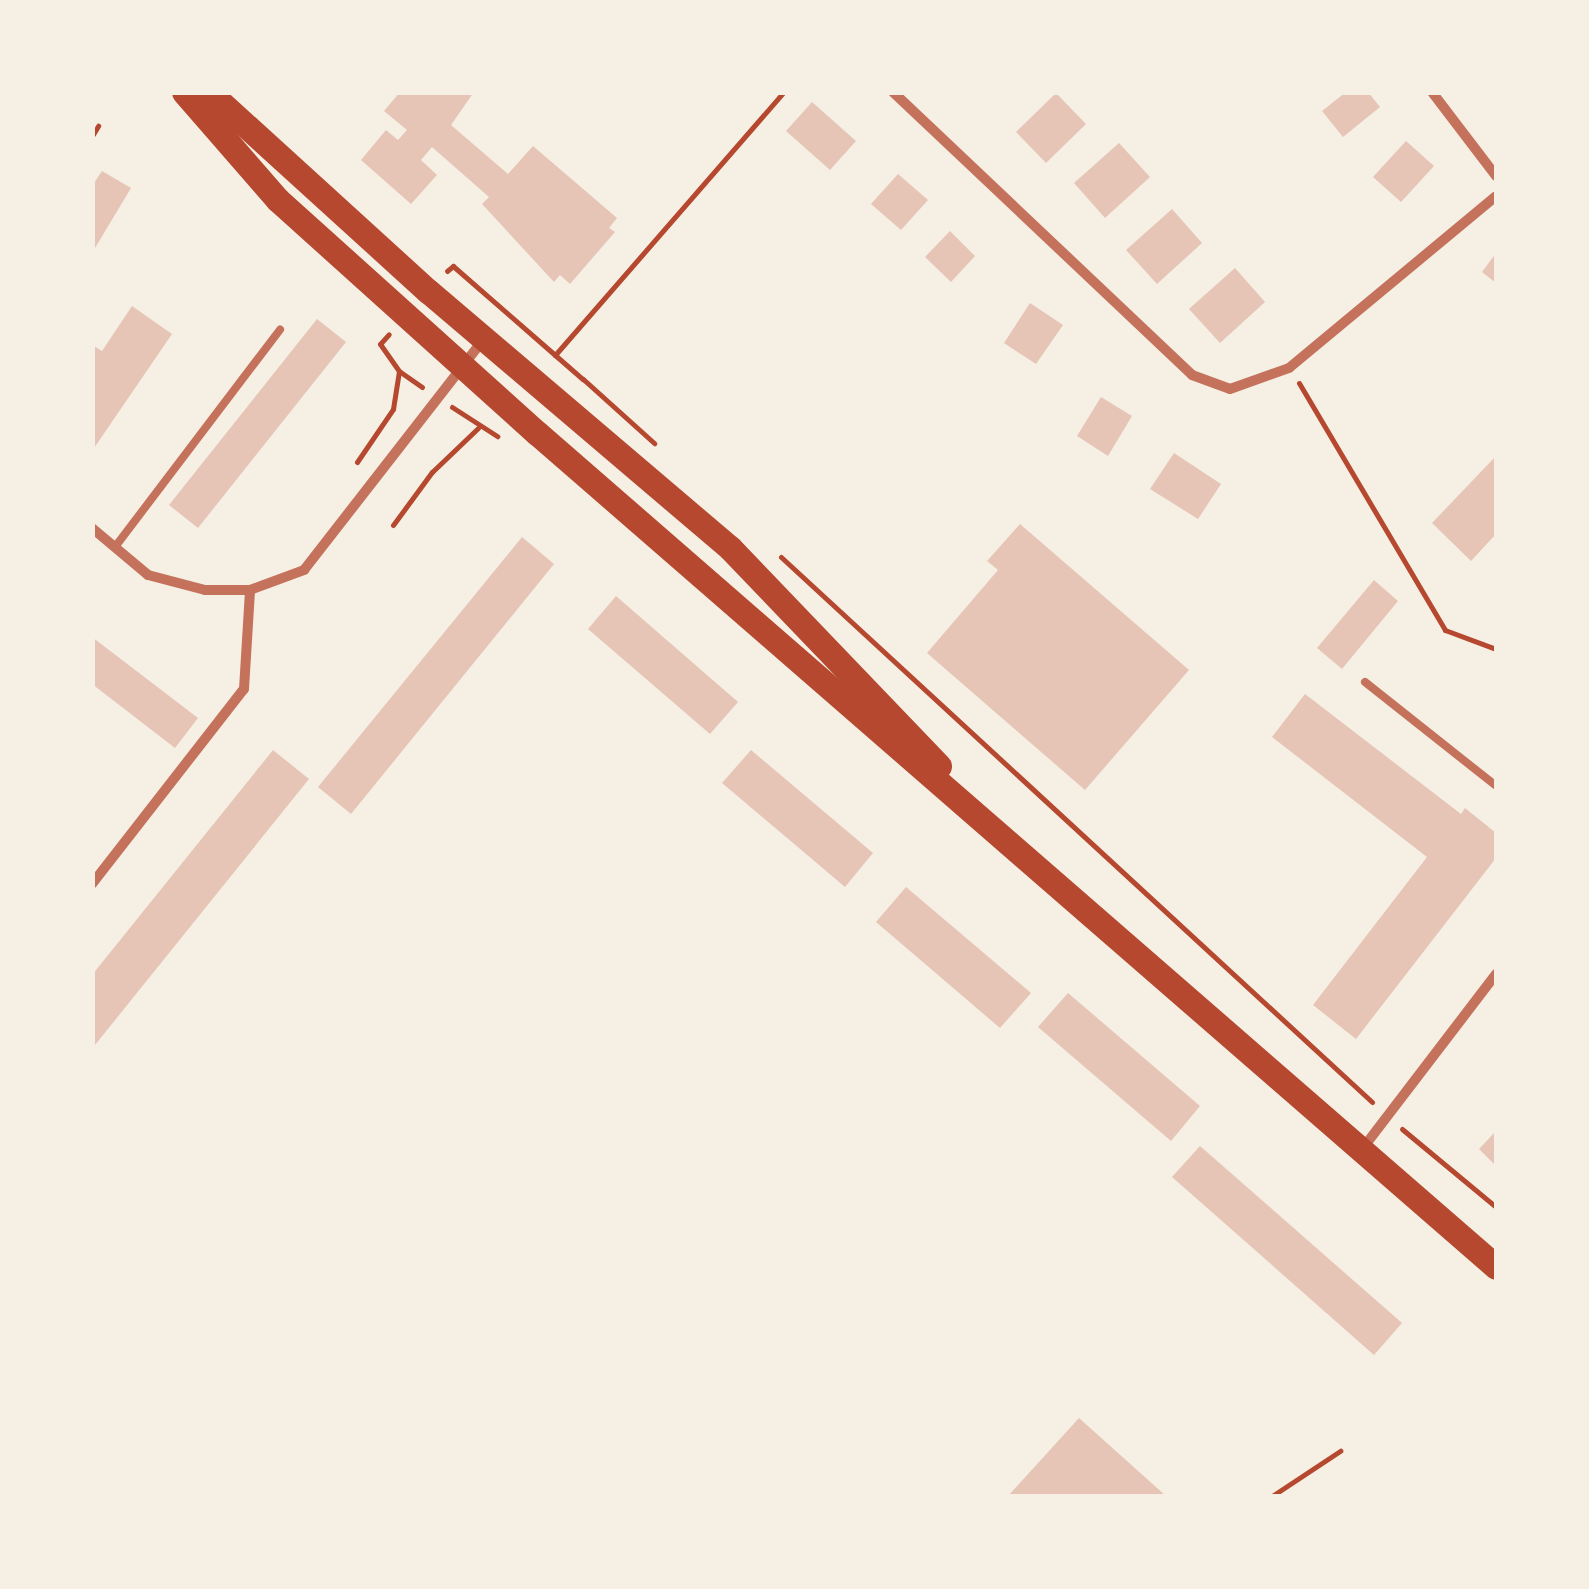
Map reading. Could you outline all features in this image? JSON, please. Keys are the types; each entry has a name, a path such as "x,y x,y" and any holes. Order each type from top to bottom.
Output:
{"main road":[{"path":"184,92 278,200 406,315 856,716 982,814 1496,1267"},
{"path":"209,92 428,291 730,548 982,814"}],"street":[{"path":"893,92 1192,376 1230,389 1290,368 1496,196"},
{"path":"1432,92 1496,176"},
{"path":"92,528 148,575 205,590 250,590 304,570 484,339"},
{"path":"92,884 244,689 250,590"},
{"path":"1362,1149 1496,974"}],"lane":[{"path":"115,547 280,330"},
{"path":"1365,682 1496,786"}],"path":[{"path":"428,291 452,266 555,355 784,92"},
{"path":"92,136 98,126"},
{"path":"357,462 393,408 398,371 380,344 406,315"},
{"path":"1290,368 1445,630 1496,649"},
{"path":"584,380 657,446"},
{"path":"394,526 432,472 478,428"},
{"path":"774,551 1387,1116 1496,1207"},
{"path":"1272,1496 1340,1452"}],"building":[{"path":"400,92 474,92 451,125 508,174 533,146 617,218 609,228 615,232 570,284 560,275 554,282 482,204 489,197 432,147 421,160 437,175 411,204 361,160 386,130 398,140 407,130 384,111"},
{"path":"1346,92 1368,92 1380,107 1343,137 1322,111"},
{"path":"1056,93 1086,124 1046,163 1016,132"},
{"path":"812,102 856,141 830,170 786,131"},
{"path":"1406,141 1434,166 1401,202 1373,177"},
{"path":"1119,143 1150,177 1105,218 1074,183"},
{"path":"102,171 131,188 92,253 92,186"},
{"path":"898,174 928,200 901,230 871,204"},
{"path":"1172,209 1202,243 1157,284 1126,250"},
{"path":"950,231 975,256 951,282 925,257"},
{"path":"1496,253 1496,283 1482,272"},
{"path":"1235,268 1265,302 1220,343 1189,309"},
{"path":"1030,303 1063,325 1036,364 1004,343"},
{"path":"132,306 172,334 92,451 92,345 102,351"},
{"path":"317,319 346,342 198,528 169,505"},
{"path":"1101,397 1132,416 1108,456 1077,436"},
{"path":"1174,453 1221,484 1198,519 1150,489"},
{"path":"1496,456 1496,534 1471,561 1432,523"},
{"path":"1020,524 1189,670 1085,790 927,653 998,570 987,561"},
{"path":"522,537 554,564 351,814 318,787"},
{"path":"1374,580 1398,601 1342,669 1317,648"},
{"path":"616,596 738,702 710,734 588,629"},
{"path":"92,637 198,718 175,748 92,684"},
{"path":"1305,694 1461,814 1465,808 1496,833 1496,858 1356,1039 1313,1005 1427,857 1272,737"},
{"path":"273,750 309,779 95,1045 92,975"},
{"path":"751,750 873,853 845,887 722,783"},
{"path":"906,887 1031,993 1000,1028 876,922"},
{"path":"1068,993 1200,1106 1171,1141 1038,1027"},
{"path":"1496,1131 1496,1166 1479,1149"},
{"path":"1200,1146 1402,1323 1374,1355 1172,1177"},
{"path":"1079,1418 1166,1496 1008,1496"}]}
